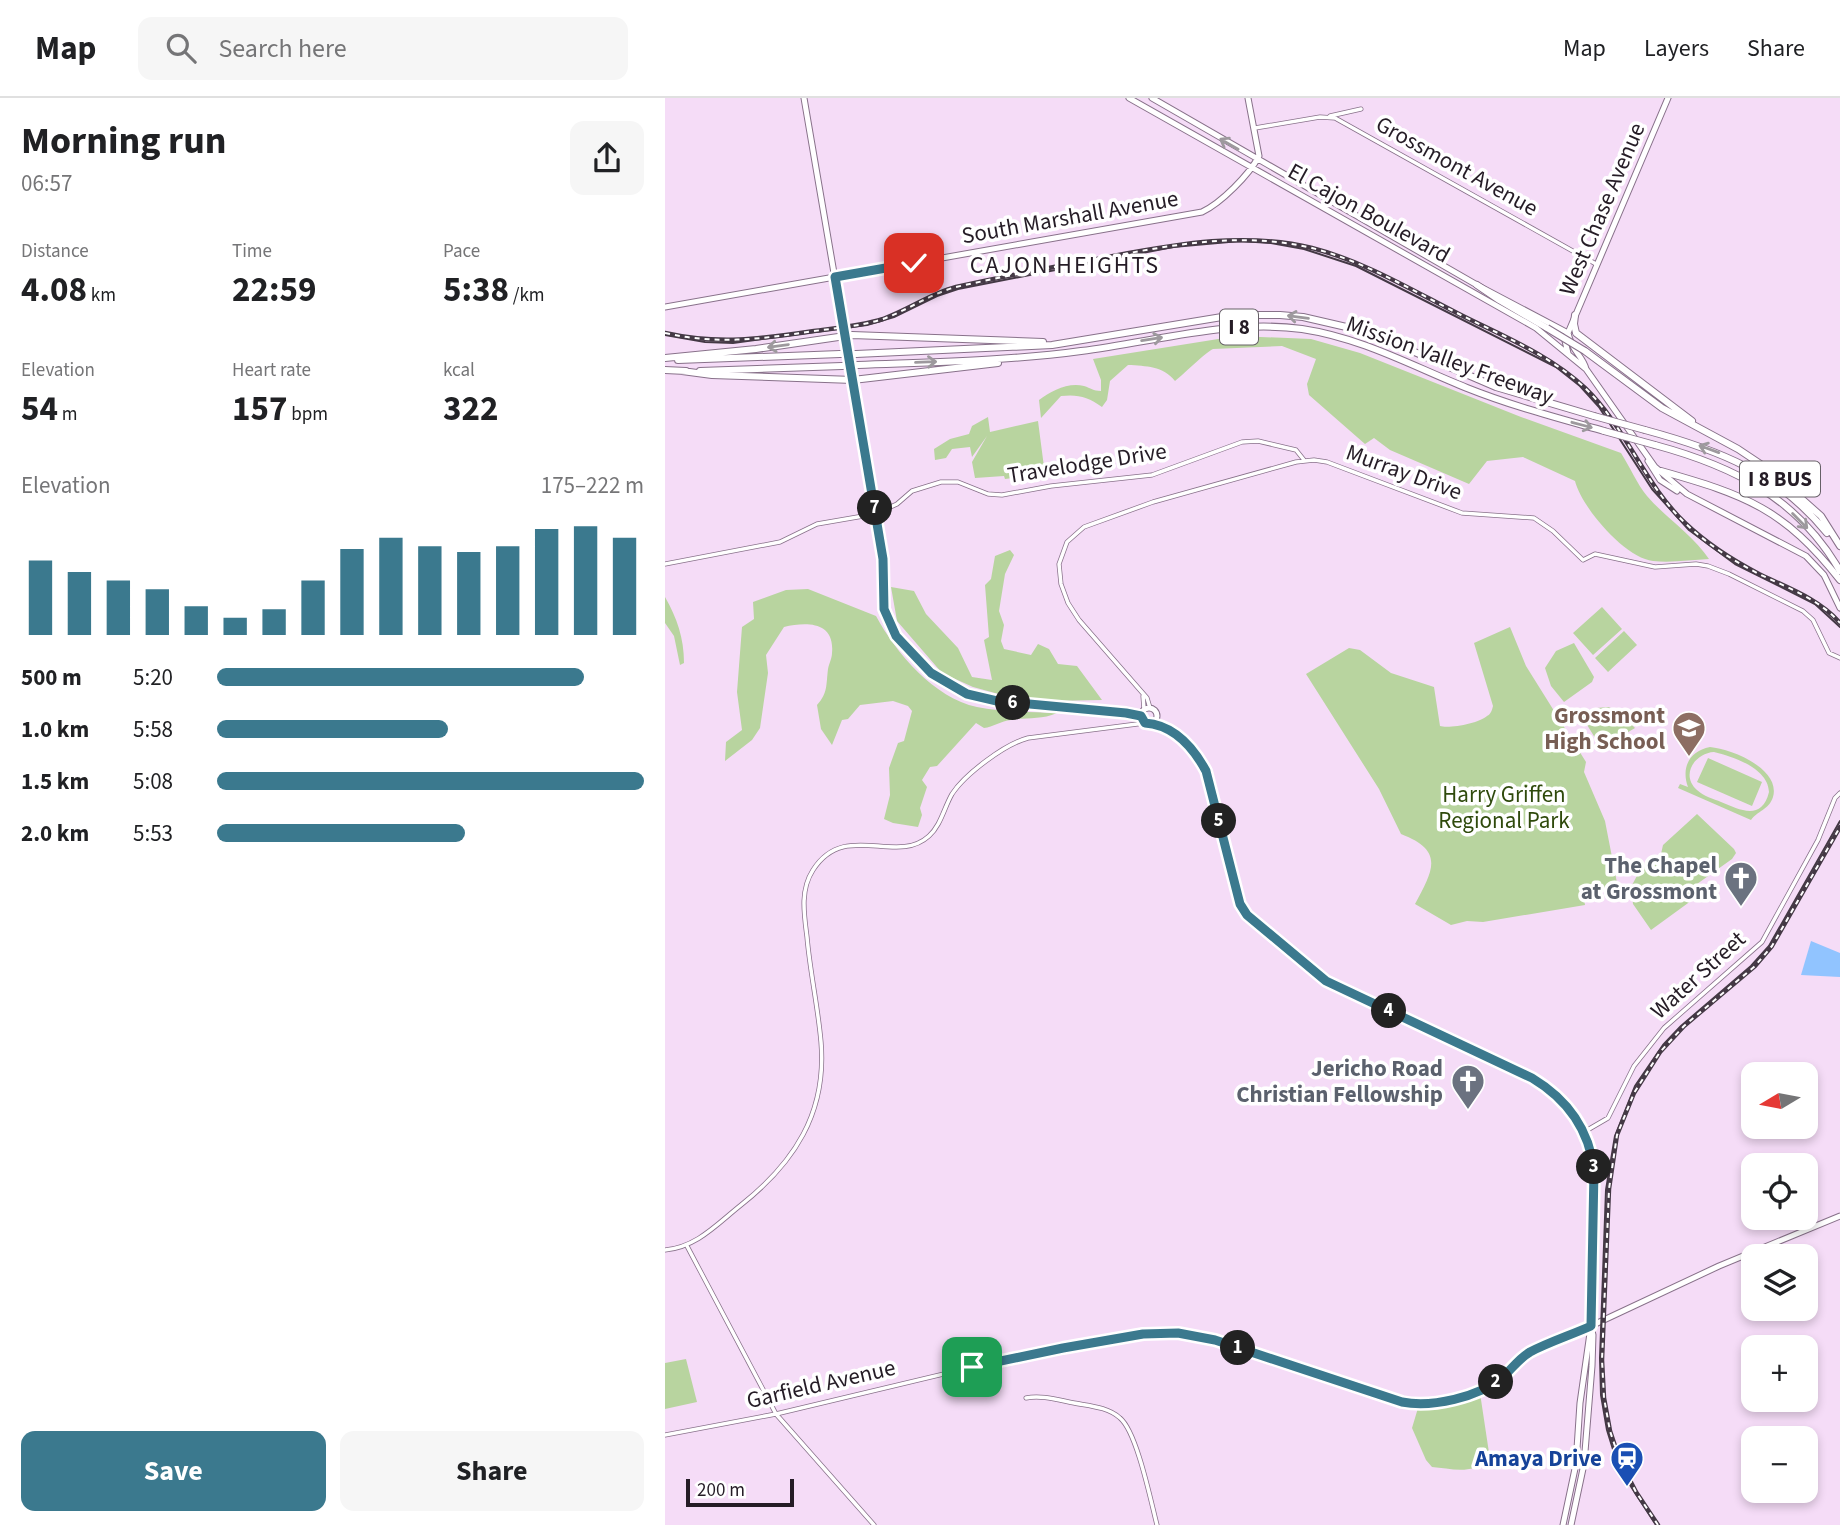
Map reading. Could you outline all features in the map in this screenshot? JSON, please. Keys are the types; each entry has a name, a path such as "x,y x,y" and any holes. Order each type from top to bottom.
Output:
{"highway":[{"name":"I 8 BUS","path":"1477,285 1546,331 1585,351 1662,408 1751,457 1803,498 1821,516 1840,547"},
{"name":"Mission Valley Freeway","path":"665,358 698,360 1015,348 1073,342 1234,315 1303,317 1368,332 1496,387 1706,448 1744,464 1765,476 1800,503 1840,547"},
{"path":"1575,316 1576,333 1704,431"},
{"name":"Mission Valley Freeway","path":"665,370 1031,358 1227,328 1303,329 1365,344 1493,398 1720,465 1773,495 1808,528 1840,571"},
{"path":"1567,333 1592,346"},
{"path":"665,358 756,349 846,335 1073,342"},
{"path":"683,371 712,375 853,380 1031,358"},
{"name":"I 8 BUS","path":"1661,471 1726,490 1763,507 1811,544 1840,580"}],"main road":[{"path":"804,98 876,514 883,559 883,597 887,620 899,641 931,673 953,688 987,700 1157,715 1170,730 1186,742 1206,771 1240,904 1255,924 1326,981 1548,1087 1571,1111 1584,1132 1594,1170 1591,1326 1580,1403 1576,1464 1563,1525"},
{"name":"El Cajon Boulevard","path":"1129,98 1546,331 1586,369 1654,467 1687,494 1806,556 1825,575 1840,608"},
{"name":"El Cajon Boulevard","path":"1152,98 1477,285 1567,333 1572,349 1584,362 1586,369"},
{"path":"1248,98 1259,156 1257,160"},
{"name":"West Chase Avenue","path":"1567,333 1668,98"},
{"name":"South Marshall Avenue","path":"665,307 1202,212 1211,208 1257,160"},
{"path":"1546,331 1560,337 1567,333"},
{"path":"1567,333 1565,341 1569,353"},
{"name":"El Cajon Boulevard","path":"1646,455 1651,469 1660,480 1687,494"},
{"path":"1144,712 1149,723 1170,730"},
{"path":"1149,723 1157,715"},
{"path":"1591,1326 1719,1266 1840,1216"},
{"path":"1571,1525 1584,1464 1592,1363 1591,1326"}],"street":[{"path":"1253,128 1361,109"},
{"name":"Grossmont Avenue","path":"1330,116 1597,265"},
{"name":"Travelodge Drive","path":"876,514 897,504 912,491 941,482 958,482 988,494 1002,495 1051,486 1132,478 1173,468 1230,444 1242,442 1258,441 1283,445 1296,450 1304,460"},
{"name":"Murray Drive","path":"1144,712 1147,698 1071,608 1063,590 1059,564 1067,542 1084,527 1153,502 1304,460 1327,462 1462,513 1534,518 1553,530 1583,560 1595,554 1655,567 1696,564 1730,574 1803,611 1818,630 1829,653 1840,658"},
{"path":"665,564 777,542 807,527 876,514"},
{"path":"1129,725 1144,712"},
{"path":"1126,713 1129,725"},
{"path":"665,1250 687,1246 775,1176 801,1140 816,1105 822,1065 821,1045 804,906 806,884 812,871 826,855 844,846 860,843 904,846 930,835 955,789 1009,745 1028,738 1149,723"},
{"name":"Water Street","path":"1584,1132 1608,1118 1634,1066 1664,1028 1762,942 1818,840 1835,798 1840,793"},
{"path":"687,1246 776,1414 874,1525"},
{"name":"Garfield Avenue","path":"665,1435 776,1414 1036,1352 1143,1334 1178,1333 1215,1340 1402,1402 1429,1405 1454,1399 1492,1384 1504,1376 1517,1360 1530,1352 1591,1326"},
{"path":"1026,1398 1044,1397 1108,1409 1122,1419 1132,1437 1157,1525"}],"green space":[{"path":"1237,336 1311,339 1360,353 1521,417 1621,453 1647,496 1709,559 1667,562 1642,558 1606,530 1586,504 1575,481 1523,457 1487,461 1469,484 1390,450 1374,438 1365,444 1309,395 1307,384 1316,359 1282,346 1213,349 1175,381 1160,370 1128,365 1110,381 1107,400 1102,407 1083,397 1061,396 1041,418 1039,400 1054,391 1078,385 1101,391 1101,380 1093,359"},
{"path":"988,417 990,432 1038,421 1044,467 1033,475 1005,479 1004,476 975,478 972,462 987,436 972,457 970,447 952,449 946,458 935,460 934,449 950,439 969,434 972,426"},
{"path":"1010,550 1014,555 1005,574 999,611 1004,625 1001,641 1004,649 1031,655 1038,644 1049,649 1058,664 1077,666 1102,700 1051,701 1006,696 973,687 942,673 897,621 891,587 914,591 926,614 958,648 972,677 992,680 984,640 989,637 985,585 991,579 995,556"},
{"path":"808,589 876,616 905,659 931,684 961,702 996,710 1057,713 1040,718 1007,721 984,728 976,723 937,766 930,767 922,780 927,787 920,808 922,815 918,827 893,823 884,819 890,795 889,768 898,743 904,741 912,711 908,706 893,701 860,705 848,719 842,720 832,745 821,729 817,705 826,688 832,642 824,629 810,625 793,625 784,627 766,655 768,673 760,728 752,740 725,761 726,742 742,730 737,692 742,627 754,619 753,602 786,590"},
{"path":"665,597 681,637 684,663 680,665 674,636 665,623"},
{"path":"1602,607 1622,629 1593,655 1573,633"},
{"name":"Harry Griffen Regional Park","path":"1510,627 1526,666 1586,762 1584,772 1605,821 1618,888 1583,894 1585,905 1451,925 1415,904 1427,881 1430,855 1415,840 1401,834 1379,789 1306,674 1349,648 1360,650 1391,673 1434,687 1440,726 1464,725 1483,719 1493,706 1474,643"},
{"path":"1624,631 1637,645 1608,672 1595,658"},
{"path":"1574,643 1594,677 1592,682 1564,702 1551,686 1545,668 1556,651"},
{"path":"1597,708 1617,710 1635,728 1603,747 1581,715"},
{"path":"1710,747 1742,756 1762,769 1770,778 1773,787 1773,797 1769,805 1751,820 1678,788 1680,784 1688,787 1688,761","holes":["1714,752 1749,765 1763,776 1769,792 1761,807 1756,810 1743,810 1697,790 1690,778 1692,766 1701,756"]},
{"path":"1708,758 1762,782 1752,806 1697,782"},
{"path":"1697,814 1736,853 1732,859 1690,889 1695,898 1651,930 1633,904 1631,887 1640,870 1661,854 1663,845"},
{"path":"686,1359 697,1402 665,1409 665,1363"},
{"path":"1480,1393 1491,1466 1464,1470 1432,1467 1426,1460 1412,1428 1418,1408 1443,1405"}],"water":[{"path":"1811,941 1840,953 1840,977 1801,975"}],"tram line":[{"path":"665,335 705,342 733,343 867,325 894,317 958,289 1173,247 1240,241 1304,249 1356,266 1556,367 1580,386 1599,407 1652,489 1689,530 1735,564 1815,604 1840,627"},
{"path":"1656,1525 1616,1459 1607,1430 1601,1395 1606,1190 1615,1136 1635,1086 1663,1045 1681,1026 1751,966 1769,946 1840,821"}],"railway":[{"path":"665,333 703,339 739,340 858,325 883,319 956,287 1181,245 1233,240 1286,243 1312,248 1350,260 1386,276 1556,365 1599,403 1658,491 1693,531 1739,563 1823,607 1840,623"},
{"path":"1658,1525 1620,1461 1610,1431 1604,1398 1602,1360 1609,1189 1617,1135 1634,1093 1660,1052 1684,1026 1755,966 1772,946 1840,827"}],"place":[{"name":"Grossmont High School","path":"1689,758"},
{"name":"The Chapel at Grossmont","path":"1741,908"},
{"name":"Jericho Road Christian Fellowship","path":"1468,1111"},
{"name":"Amaya Drive","path":"1627,1488"}],"district":[{"name":"CAJON HEIGHTS","path":"1065,265"}],"route":[{"path":"914,263 835,277 883,559 884,609 896,636 931,673 967,694 987,700 1126,713 1141,716 1145,723 1159,724 1179,736 1197,755 1206,771 1240,904 1255,924 1326,981 1548,1087 1566,1104 1584,1132 1594,1170 1591,1326 1530,1352 1517,1360 1504,1376 1492,1384 1439,1404 1415,1405 1402,1402 1215,1340 1178,1333 1143,1334 1036,1352 972,1367"}]}
